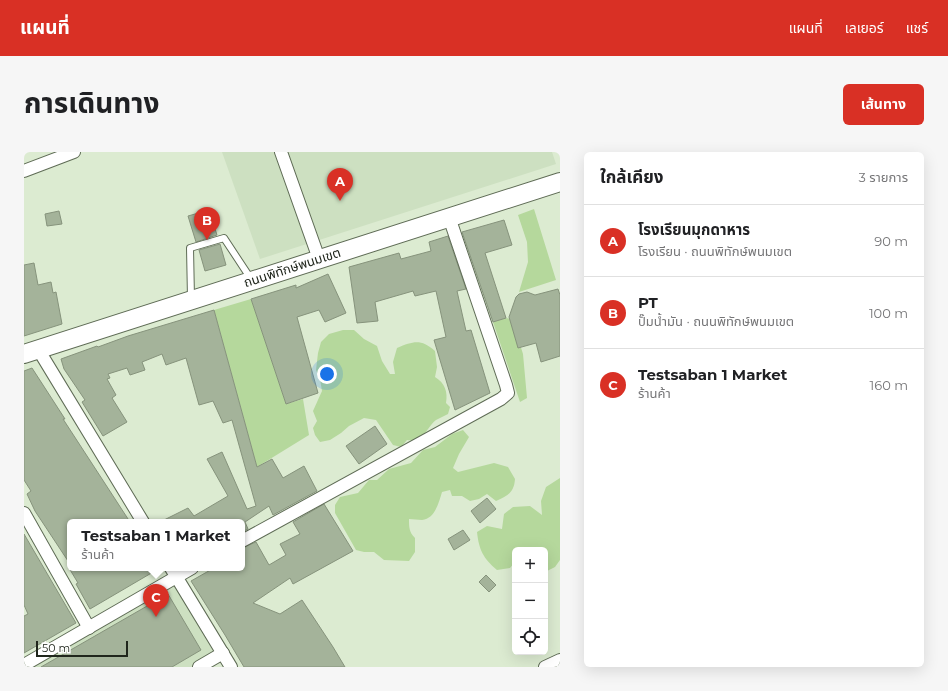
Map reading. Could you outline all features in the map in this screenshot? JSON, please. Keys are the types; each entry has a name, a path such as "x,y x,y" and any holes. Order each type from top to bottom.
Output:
{"main road":[{"name":"ถนนพิทักษ์พนมเขต","path":"31,351 560,182"}],"street":[{"path":"24,171 74,152"},
{"path":"281,152 319,259"},
{"path":"245,539 501,399 508,393 449,217"},
{"path":"31,351 141,519"},
{"path":"24,513 89,628"},
{"path":"24,666 89,628 174,572 231,667"},
{"path":"199,667 223,653"},
{"path":"545,667 560,660"}],"lane":[{"path":"191,300 190,248 224,238 252,280"}],"shaded area":[{"path":"222,152 552,152 556,164 260,259"},
{"path":"176,581 219,652 193,667 27,667"}],"green space":[{"path":"534,209 556,280 519,292 528,262 527,242 518,215"},
{"path":"251,299 286,404 303,399 309,435 257,467 214,310"},
{"path":"506,318 512,319 523,354 527,398 520,402 493,322"},
{"path":"343,330 354,330 364,339 377,346 382,361 390,374 395,374 393,362 397,348 417,342 426,344 435,351 437,367 435,377 445,388 447,395 446,403 450,407 448,414 436,420 421,437 418,439 407,440 401,447 393,445 376,420 364,418 349,426 330,440 320,442 315,435 313,428 317,421 313,411 322,391 320,379 316,370 318,353 321,342 329,334"},
{"path":"463,430 469,437 453,468 458,472 494,463 508,467 515,479 512,491 496,501 487,494 479,499 470,501 462,496 452,496 450,490 442,492 436,509 430,517 422,520 409,519 410,529 415,538 415,552 409,561 384,560 374,552 356,550 335,513 335,505 340,497 358,493 369,480 377,480 389,469 411,463 423,450 435,447 452,434"},
{"path":"560,478 560,560 555,567 548,570 548,547 512,547 512,566 510,568 497,570 488,562 482,553 477,532 487,526 502,529 504,514 513,507 530,506 542,515 541,501 546,487"}],"building":[{"path":"209,210 217,235 196,242 188,216"},
{"path":"59,211 62,224 47,226 45,214"},
{"path":"504,220 512,245 485,253 506,318 493,322 462,232"},
{"path":"448,236 466,289 457,291 466,331 471,330 490,393 455,410 434,340 446,337 436,291 415,296 413,291 375,302 378,321 357,323 349,267 399,253 401,259 431,251 429,242"},
{"path":"220,244 226,265 205,271 199,250"},
{"path":"34,263 38,285 51,282 53,293 56,292 62,324 24,336 24,265"},
{"path":"328,274 346,313 325,322 319,310 297,317 318,393 286,404 251,299 296,285 296,288"},
{"path":"558,289 560,295 560,356 541,362 536,343 518,348 509,317 516,297 519,294 527,292 535,295"},
{"path":"214,310 257,467 272,459 283,478 304,466 317,491 273,515 269,506 245,522 245,519 166,519 188,508 194,516 228,496 207,459 222,452 247,509 256,506 232,420 223,423 213,401 199,405 186,358 166,365 162,354 142,362 145,370 130,375 127,368 108,374 110,378 107,379 116,395 112,398 127,422 103,436 82,402 85,400 64,369 61,359 128,336"},
{"path":"32,368 65,419 63,419 128,519 67,519 67,559 35,511 27,494 31,491 24,480 24,371"},
{"path":"375,426 387,444 359,464 346,446"},
{"path":"487,498 496,509 480,523 471,511"},
{"path":"324,504 353,551 293,584 290,578 253,603 280,614 302,600 345,667 244,667 191,581 209,571 245,571 245,547 256,542 269,565 286,555 280,544 300,534 293,522"},
{"path":"245,522 248,529 245,530"},
{"path":"463,530 470,540 454,550 448,539"},
{"path":"24,534 76,623 24,653 24,616 28,614 24,605"},
{"path":"71,571 155,571 90,609 76,584 78,583"},
{"path":"486,575 496,585 489,592 479,582"},
{"path":"168,594 201,650 172,667 41,667"}],"place":[{"name":"โรงเรียนมุกดาหาร","path":"340,201"},
{"name":"PT","path":"207,240"},
{"name":"Testsaban 1 Market","path":"156,617"}]}
